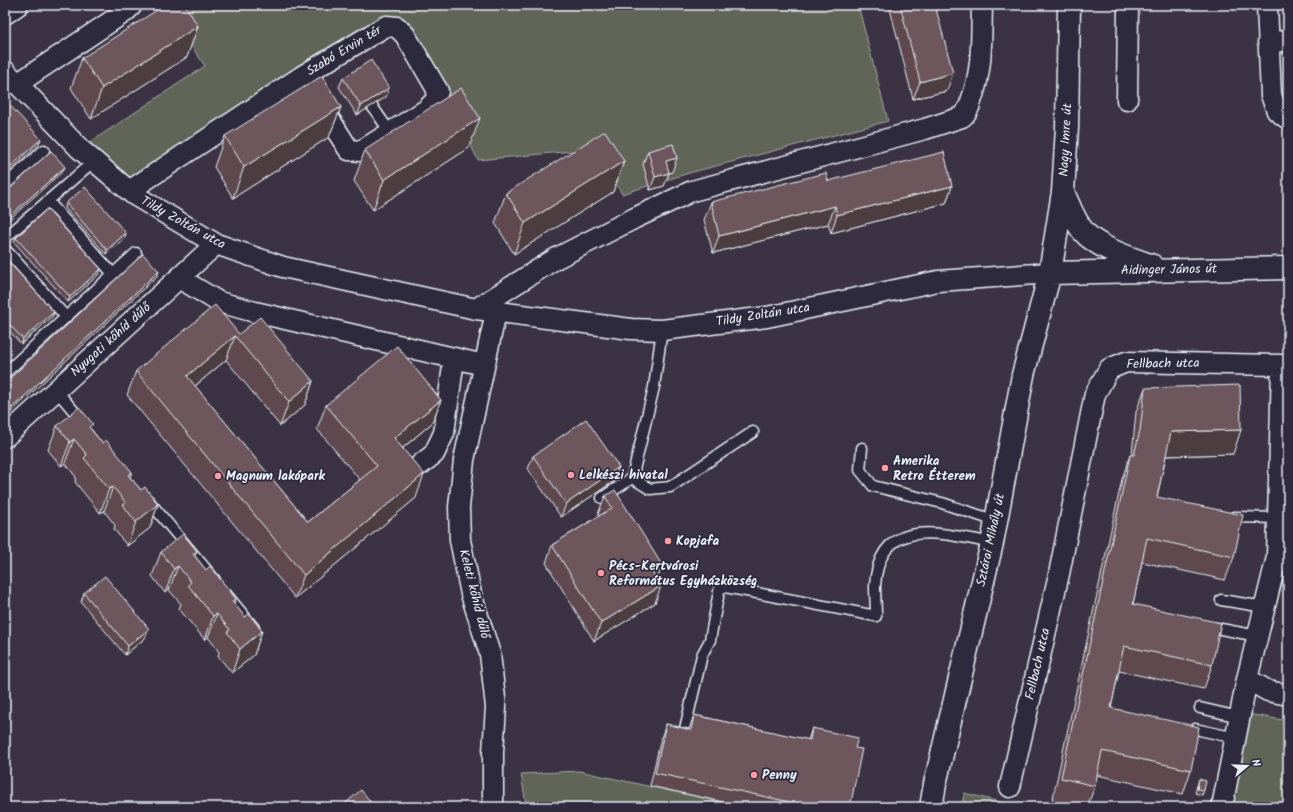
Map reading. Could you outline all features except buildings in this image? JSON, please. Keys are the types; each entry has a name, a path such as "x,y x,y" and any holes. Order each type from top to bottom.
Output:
{"street":[{"path":"5,14 18,5"},
{"path":"11,78 125,12 132,5"},
{"path":"476,309 555,260 635,218 692,191 925,129 967,114 979,76 982,5"},
{"name":"Nagy Imre út","path":"1050,274 1063,192 1067,128 1069,5"},
{"path":"1126,100 1128,5"},
{"path":"1267,5 1271,95 1277,111 1288,119"},
{"name":"Szabó Ervin tér","path":"130,191 302,76 386,26 397,27 405,35 438,91 436,101 426,110 361,151 349,150 302,76"},
{"path":"1268,42 1288,41"},
{"name":"Tildy Zoltán utca","path":"11,78 80,149 134,195 216,244 283,268 476,309 631,329 662,330 767,317 938,281 1050,274"},
{"path":"1063,192 1072,213 1084,232 1099,244 1165,271"},
{"name":"Nyugati kőhíd dűlő","path":"5,437 216,244"},
{"name":"Aidinger János út","path":"1050,274 1288,268"},
{"name":"Sztárai Mihály út","path":"931,807 992,543 1023,374 1050,274"},
{"path":"179,278 219,302 255,312 484,365"},
{"name":"Keleti kőhíd dűlő","path":"494,807 493,752 496,707 490,654 471,594 460,540 460,514 464,460 496,312"},
{"path":"420,465 434,454 444,434 454,358"},
{"name":"Fellbach utca","path":"1010,787 1060,574 1095,394 1108,369 1126,362 1282,365 1284,408 1283,496 1278,518 1283,557 1265,607 1247,679 1222,807"},
{"path":"1247,679 1268,691 1288,695"},
{"path":"936,784 942,807"}],"lane":[{"path":"372,106 390,132"},
{"path":"5,185 44,150"},
{"path":"5,238 94,160"},
{"path":"48,201 113,274"},
{"path":"5,249 66,317"},
{"path":"5,373 136,253"},
{"path":"602,498 632,478 654,387 662,330"},
{"path":"56,390 87,427"},
{"path":"632,478 650,489 670,487 752,432"},
{"path":"862,448 860,470 873,486 942,503 996,521"},
{"path":"143,494 261,635"},
{"path":"1234,517 1278,518"},
{"path":"684,733 702,655 710,640 720,586 876,616 875,586 881,559 892,544 902,537 919,533 939,533 992,543"},
{"path":"1221,600 1265,607"},
{"path":"1216,628 1258,636"},
{"path":"1200,708 1240,717"},
{"path":"1195,729 1236,738"}],"green space":[{"path":"164,5 858,5 888,121 689,173 622,194 594,149 478,160 445,94 403,18 386,26 129,191 80,149 205,66"},
{"path":"1231,711 1288,721 1288,807 1211,807"},
{"path":"579,771 743,807 525,807 526,804 521,774"},
{"path":"964,793 1020,807 962,807"}],"place":[{"name":"Amerika Retro Étterem","path":"885,468"},
{"name":"Lelkészi hivatal","path":"571,475"},
{"name":"Magnum lakópark","path":"218,476"},
{"name":"Kopjafa","path":"668,541"},
{"name":"Pécs-Kertvárosi Református Egyházközség","path":"601,573"},
{"name":"Penny","path":"754,775"}]}
